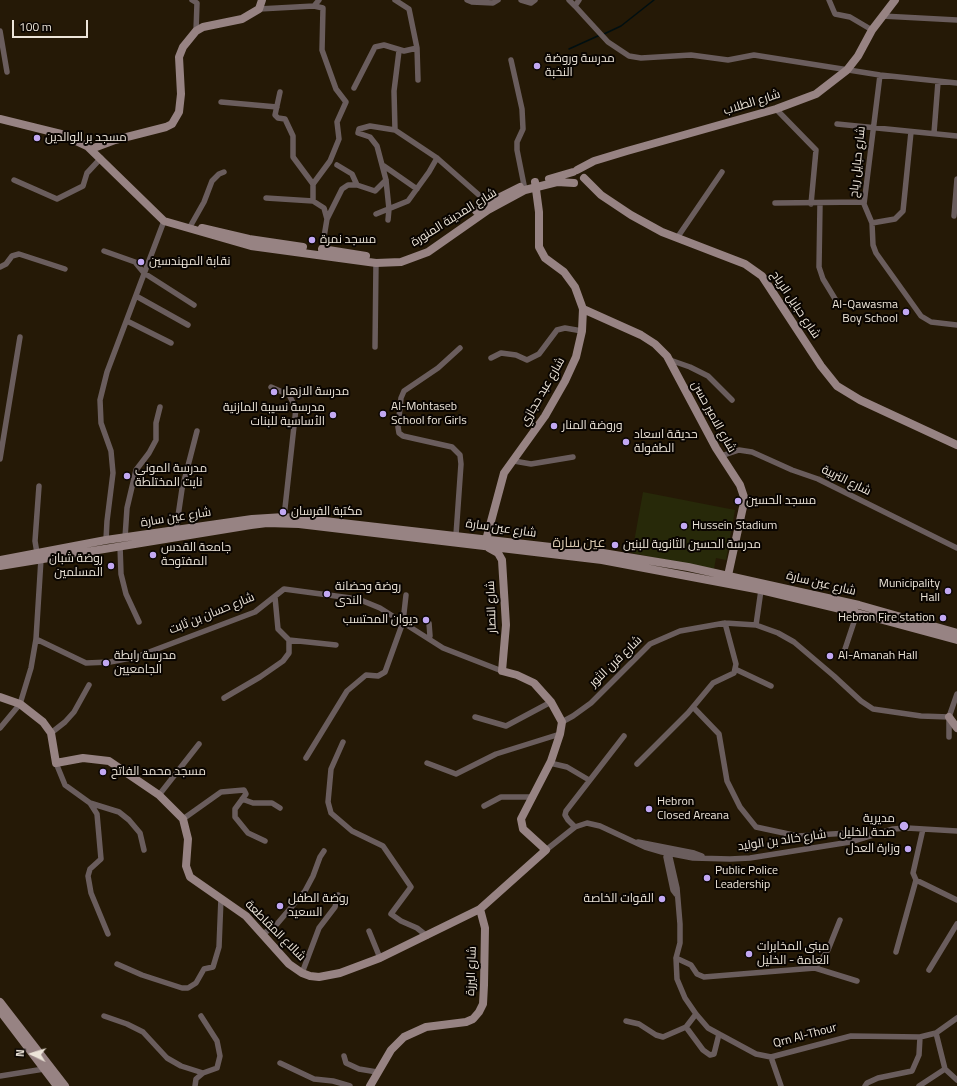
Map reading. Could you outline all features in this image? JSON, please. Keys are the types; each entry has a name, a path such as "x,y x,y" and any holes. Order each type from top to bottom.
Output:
{"street":[{"path":"192,0 197,3 196,31"},
{"path":"259,9 262,0"},
{"path":"314,6 319,0"},
{"path":"395,0 409,9 417,48 418,80"},
{"path":"467,0 486,3 494,3 498,0"},
{"path":"521,0 532,3 535,0"},
{"path":"569,0 608,42 629,56 642,58 691,55 728,60 754,54 880,75 957,83"},
{"path":"575,6 579,0"},
{"path":"829,0 835,14 850,17 872,30"},
{"name":"شارع الطلاب","path":"579,174 594,161 776,109 816,94 847,70 858,56 872,30 895,0"},
{"path":"94,148 115,140 166,127 172,124 179,112 181,94 179,57 183,47 196,31 203,27 242,19 259,9 314,6 323,8 322,50 336,89 346,102 337,122 339,139 330,161 313,184 313,201"},
{"path":"882,16 957,20"},
{"path":"0,31 7,72"},
{"path":"354,88 375,47 384,45 399,51 417,48"},
{"path":"395,130 394,91 399,51"},
{"path":"511,60 522,109 523,129 516,142 525,188"},
{"name":"شارع حبايل رياح","path":"880,75 872,128 864,202 872,223 872,240 874,249 918,313 931,322 957,325"},
{"path":"934,133 938,82"},
{"path":"280,92 275,115 278,118 285,120 293,136 293,157 313,184"},
{"path":"221,102 276,107"},
{"path":"776,109 816,150 811,204"},
{"name":"شارع المدينة المنورة","path":"0,114 70,132 91,142 101,158 164,221 251,246 376,263 401,262 428,252 488,210 525,188"},
{"name":"شارع المدينة المنورة","path":"0,119 61,134 94,148 165,217 249,239 375,258 387,258 408,254 435,242 488,202 509,191 579,174"},
{"path":"837,124 957,136"},
{"path":"388,220 389,209 384,166 377,146 370,137 358,133 359,128 370,126 395,130 437,158 488,202"},
{"path":"872,223 892,220 902,213 911,132"},
{"path":"14,180 57,200 83,186 87,173 101,158"},
{"path":"376,214 405,203 417,189 437,158"},
{"path":"338,166 352,174 357,185"},
{"path":"384,166 417,189"},
{"path":"191,225 204,202 212,181 219,174 224,172"},
{"path":"677,238 722,172"},
{"path":"579,174 570,178 575,183 601,195"},
{"path":"575,183 581,182 579,174"},
{"path":"579,174 601,195"},
{"path":"954,216 957,179"},
{"path":"322,249 328,219 342,190 348,185 357,185 374,191 386,180"},
{"name":"شارع المدينة المنورة","path":"536,184 557,182 575,183"},
{"name":"شارع عبد حجازي","path":"486,540 504,473 545,416 565,381 576,357 582,330 583,309 578,292 572,281 564,272 545,258 539,247 539,212 536,184"},
{"name":"شارع حبايل الرياح","path":"601,195 631,215 662,232 745,264 762,276 821,366 837,386 860,400 957,445"},
{"path":"266,198 313,201 324,208 328,219"},
{"path":"774,203 820,204 864,202"},
{"path":"820,204 819,271 840,307"},
{"path":"0,560 39,556 107,544 106,521 113,473 111,451 101,423 100,400 108,372 164,221"},
{"path":"104,252 135,262 144,273 194,305"},
{"path":"0,267 6,264 12,256 19,254 64,269"},
{"path":"375,347 376,263"},
{"path":"136,296 188,325"},
{"name":"شارع الامير حسن","path":"583,309 641,335 655,344 670,360 677,376 721,456 740,485 744,498 743,507 727,579"},
{"path":"127,321 171,343"},
{"path":"492,358 501,353 516,355 527,360 539,354 557,330 566,328 582,330"},
{"path":"0,459 20,337"},
{"path":"456,535 461,464 460,455 452,447 404,436 400,434 398,428 401,398 404,391 438,368 460,348"},
{"path":"670,360 690,367 708,376 732,400"},
{"path":"271,387 290,396 296,408 284,517"},
{"path":"125,538 127,508 133,481 136,470 149,453 156,440 156,423 160,407"},
{"path":"176,530 182,489 197,431"},
{"name":"شارع التربية","path":"721,456 739,450 752,452 792,470 818,478 957,548"},
{"path":"514,461 532,464 573,457"},
{"path":"0,728 20,704 31,668 36,639 39,556 35,541 39,486"},
{"name":"شارع عين سارة","path":"107,544 125,538 176,530 252,519 284,517 456,535 486,540 603,553 859,605 957,633"},
{"name":"شارع عين سارة","path":"107,544 120,546 273,523 300,524 489,548 602,560 727,579 761,590 857,613 957,640"},
{"path":"486,540 489,548"},
{"path":"120,546 121,574 126,594 139,622"},
{"name":"شارع النصار","path":"489,548 498,553 502,560 506,629 502,671"},
{"path":"0,566 39,556"},
{"name":"شارع حسان بن ثابت","path":"36,639 86,663 116,661 136,657 256,612 284,589 358,599 380,608 443,648 502,671 517,675 534,683 551,702 562,722"},
{"path":"756,625 761,590"},
{"path":"306,758 347,691 366,675 378,676 385,672 403,622 406,595"},
{"path":"275,597 278,629 289,640 336,645"},
{"path":"844,652 857,613"},
{"path":"428,639 430,636 429,623"},
{"path":"637,764 693,707 713,683 731,676 735,669 733,651 725,623"},
{"name":"شارع قرن الثور","path":"562,722 591,703 650,644 680,631 725,623 756,625 778,633 794,642 864,704 873,709 921,716 949,717"},
{"path":"224,698 260,677 283,661 289,653 289,640"},
{"path":"735,669 771,686"},
{"path":"51,733 65,722 74,712 89,685"},
{"path":"949,737 949,717 957,694"},
{"path":"0,697 20,704 43,722 51,733 56,763 65,785 90,803 119,812 129,820 140,834 144,850"},
{"path":"475,717 506,726 551,702"},
{"path":"693,707 719,734 727,781 740,807 756,827 798,836 849,833 870,835"},
{"path":"949,717 957,728"},
{"path":"562,722 560,734 550,763 522,815 521,824 527,832 546,850 575,827 565,815 566,811 624,736"},
{"path":"428,763 456,774 496,754 560,734"},
{"path":"343,742 331,769 328,802 331,813 352,831 383,846 411,887 391,914 401,922 417,928 427,936"},
{"path":"159,795 199,744"},
{"path":"56,763 83,758 109,761 159,795 183,819 221,792 244,790 246,794 235,809 236,820 248,833 265,841"},
{"path":"550,763 567,767 589,780"},
{"path":"484,806 501,797 530,798"},
{"path":"242,799 253,803 272,803 280,808"},
{"path":"90,803 97,814 101,859 90,869 88,876 91,893 108,934"},
{"name":"شالاع المقاطعة","path":"183,819 188,839 187,872 196,882 246,916 289,964 302,973 318,977 329,976 380,958 480,909 546,850"},
{"name":"شارع خالد بن الوليد","path":"575,827 581,824 593,824 635,841 666,851 694,853 704,857 730,859 750,858 850,842 892,829 957,831"},
{"path":"896,952 916,880 913,873 923,829"},
{"path":"263,934 277,924 305,891 324,851"},
{"name":"Qrn Al-Thour","path":"666,851 677,888 676,894 680,924 680,943 676,958 677,979 685,998 696,1014 708,1028 718,1034 756,1054 771,1057 851,1036 920,1037 936,1033 957,1018"},
{"path":"916,880 957,900"},
{"path":"302,973 319,928 335,907 338,895"},
{"path":"117,964 142,975 182,988 188,988 196,984 204,969 213,967 219,947 221,898"},
{"name":"شارع اليرزة","path":"370,1086 376,1072 395,1045 409,1034 426,1027 466,1022 473,1019 479,1012 483,1004 485,928 480,909"},
{"path":"815,968 828,950 840,920"},
{"path":"929,970 957,924"},
{"path":"369,931 380,958"},
{"path":"676,958 691,965 697,974 704,977 815,968 857,981"},
{"path":"0,1002 65,1086"},
{"path":"0,1011 57,1086"},
{"path":"626,1021 639,1024 656,1035 664,1036 686,1027 696,1014"},
{"path":"104,1016 127,1024 143,1032 168,1058 181,1066 203,1073"},
{"path":"195,1086 196,1079 203,1073 217,1068 220,1056 217,1041 201,1016"},
{"path":"686,1027 703,1050 710,1055 714,1054 718,1034"},
{"path":"936,1033 944,1069 957,1080"},
{"path":"865,1086 866,1083 878,1078 912,1071 918,1055 920,1037"},
{"path":"344,1056 346,1063 359,1069 376,1072"},
{"path":"771,1057 781,1086"},
{"path":"280,1063 314,1079 333,1081 350,1086"},
{"path":"0,1077 44,1069"},
{"path":"919,1086 944,1069"}],"green space":[{"name":"Hussein Stadium","path":"643,492 735,510 726,560 716,558 714,569 632,553"}],"waterway":[{"path":"604,34 621,26 654,0"},
{"path":"569,49 600,35"}],"place":[{"name":"مدرسة وروضة النخبة","path":"537,66"},
{"name":"مسجد بر الوالدين","path":"37,138"},
{"name":"مسجد نمرة","path":"312,240"},
{"name":"نقابة المهندسين","path":"141,262"},
{"name":"Al-Qawasma Boy School","path":"906,312"},
{"name":"مدرسة الازهار","path":"274,392"},
{"name":"Al-Mohtaseb School for Girls","path":"383,414"},
{"name":"مدرسة نسيبة المازنية الأساسية للبنات","path":"333,415"},
{"name":"وروضة المنار","path":"554,426"},
{"name":"حديقة اسعاد الطفولة","path":"626,442"},
{"name":"مدرسة الموني نايت المختلطة","path":"127,476"},
{"name":"مسجد الحسين","path":"738,501"},
{"name":"مكتبة الفرسان","path":"283,512"},
{"name":"Hussein Stadium","path":"684,526"},
{"name":"مدرسة الحسين الثانوية للبنين","path":"615,545"},
{"name":"جامعة القدس المفتوحة","path":"153,555"},
{"name":"روضة شبان المسلمين","path":"111,566"},
{"name":"Municipality Hall","path":"948,591"},
{"name":"روضة وحضانة الندى","path":"327,594"},
{"name":"Hebron Fire station","path":"943,618"},
{"name":"ديوان المحتسب","path":"426,620"},
{"name":"Al-Amanah Hall","path":"830,656"},
{"name":"مدرسة رابطة الجامعيين","path":"106,663"},
{"name":"مسجد محمد الفاتح","path":"103,772"},
{"name":"Hebron Closed Areana","path":"649,809"},
{"name":"مديرية صحة الخليل","path":"904,826"},
{"name":"وزارة العدل","path":"908,849"},
{"name":"Public Police Leadership","path":"707,878"},
{"name":"القوات الخاصة","path":"662,899"},
{"name":"روضة الطفل السعيد","path":"280,906"},
{"name":"مبنى المخابرات العامة - الخليل","path":"749,954"}],"district":[{"name":"عين سارة","path":"579,544"}]}
